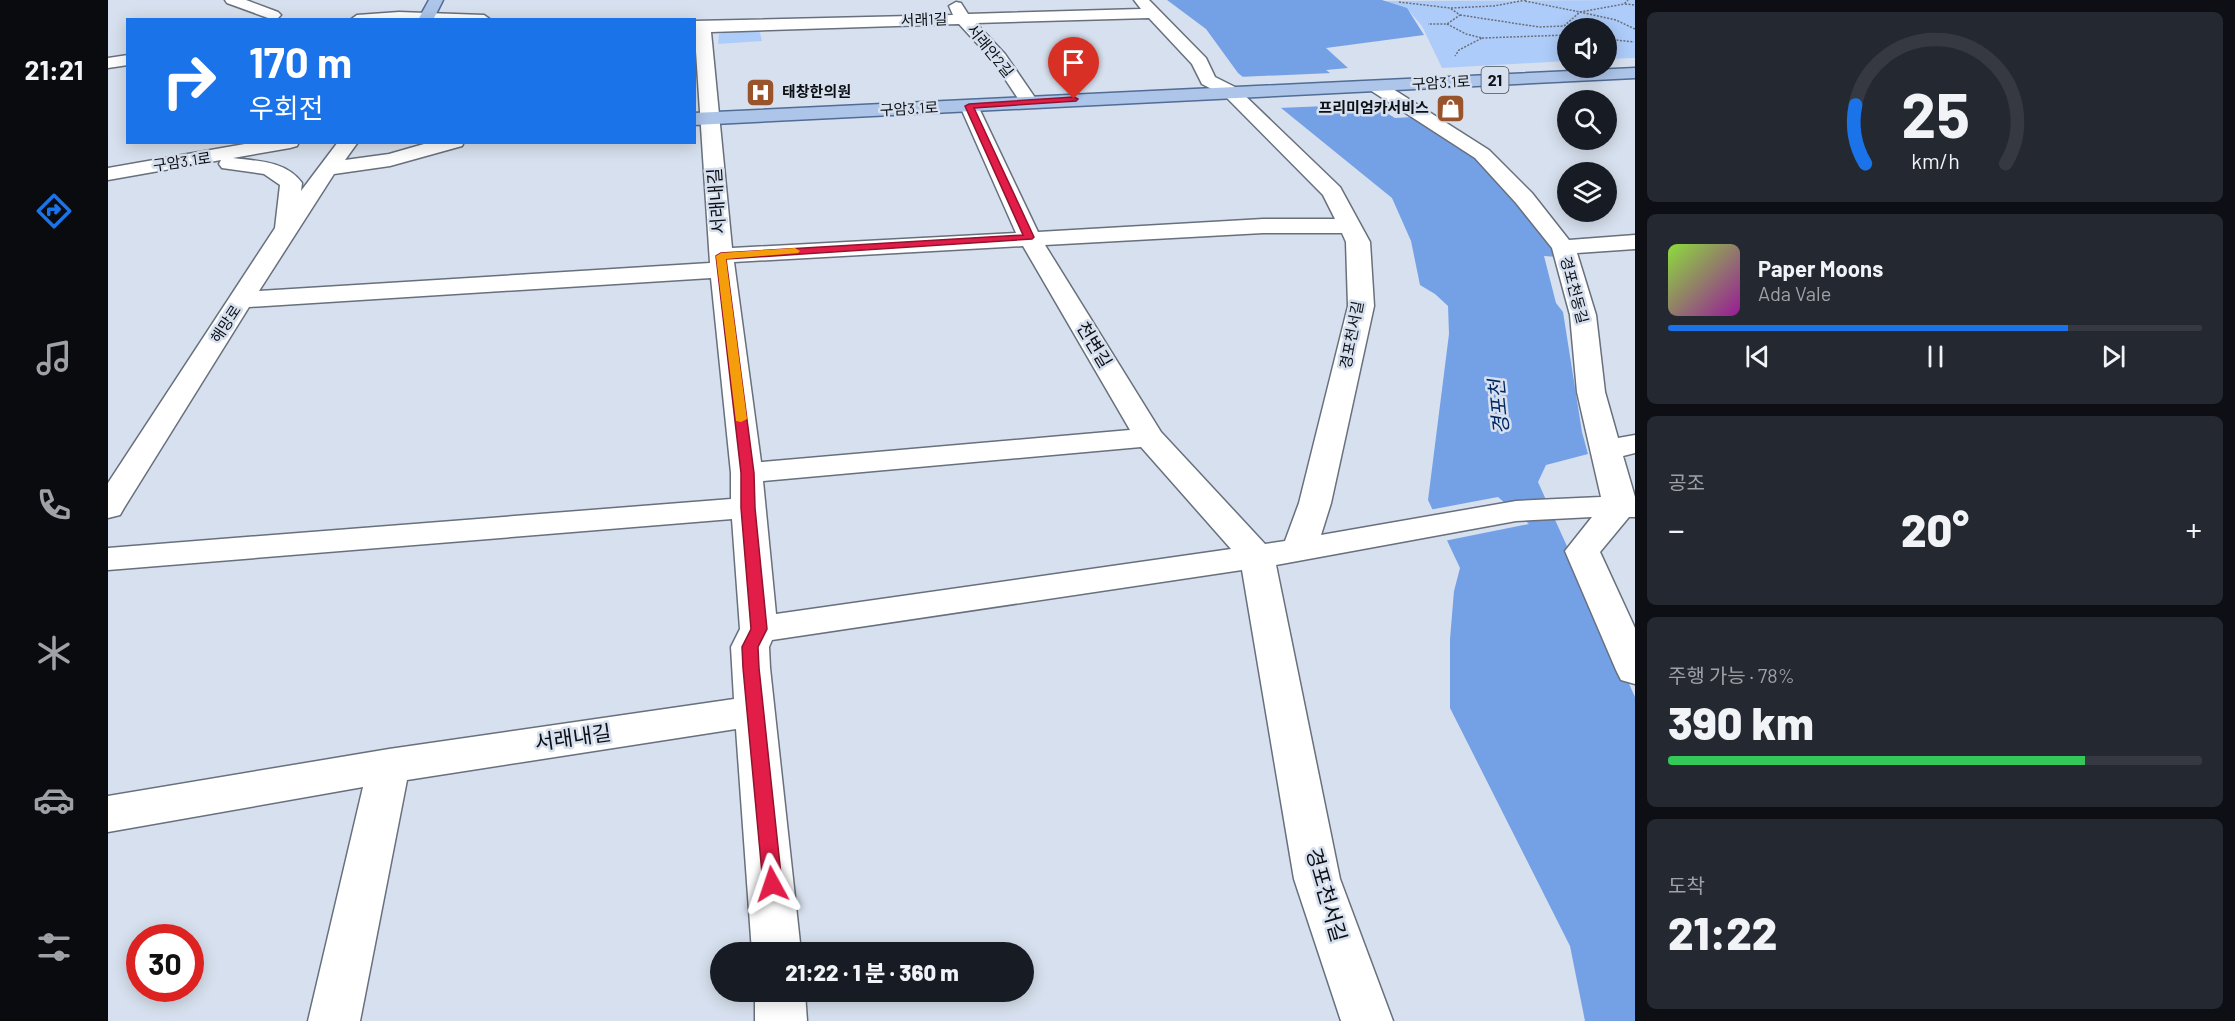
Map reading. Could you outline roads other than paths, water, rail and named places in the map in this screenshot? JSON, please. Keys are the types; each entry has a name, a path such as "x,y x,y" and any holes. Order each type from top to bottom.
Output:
{"main road":[{"path":"426,18 436,0"},
{"name":"구암3.1로","path":"1366,86 1635,73"},
{"name":"21","path":"1237,92 1366,86"},
{"name":"구암3.1로","path":"703,118 1237,92"}],"street":[{"path":"232,0 277,11 289,18"},
{"name":"서래안2길","path":"952,0 963,19 999,58 1029,102"},
{"path":"1141,0 1200,62 1208,80 1237,92"},
{"name":"서래1길","path":"696,22 963,19 1153,13"},
{"name":"서래내길","path":"696,43 703,118 747,473 759,629 750,647 776,942"},
{"path":"108,63 126,60"},
{"name":"경포천동길","path":"1366,86 1482,154 1524,198 1563,246 1583,315 1591,392 1621,447 1628,507"},
{"name":"경포천서길","path":"1237,92 1332,192 1358,242 1360,306 1315,502 1299,550"},
{"name":"천변길","path":"969,106 1029,237 1149,437 1257,557"},
{"path":"165,163 215,144"},
{"name":"구암3.1로","path":"108,174 280,144"},
{"name":"해망로","path":"108,508 241,300 285,226 326,169 347,144"},
{"path":"326,169 390,160 447,144"},
{"path":"197,160 270,168 291,183 285,226"},
{"path":"241,300 1029,237 1263,226 1351,226"},
{"path":"1563,246 1635,242"},
{"path":"747,473 1149,437"},
{"path":"1621,447 1635,469"},
{"path":"759,629 1257,557 1516,511 1628,507"},
{"path":"1628,507 1582,551 1631,652"},
{"path":"108,560 748,508"},
{"name":"경포천서길","path":"1257,557 1317,879 1367,1021"},
{"name":"서래내길","path":"108,814 389,765 756,711"},
{"path":"334,1021 389,765"},
{"path":"781,1002 782,1021"}],"water":[{"name":"경포천","path":"1167,0 1382,0 1407,8 1424,35 1326,48 1348,68 1326,70 1370,103 1395,118 1413,117 1472,152 1532,212 1558,257 1544,256 1556,303 1563,312 1582,432 1588,454 1546,465 1538,482 1635,697 1635,1021 1585,1021 1570,946 1450,708 1450,639 1454,591 1460,568 1428,500 1449,334 1448,306 1435,294 1420,285 1411,241 1392,198 1238,73 1206,29"}],"place":[{"name":"태창한의원","path":"761,92"},
{"name":"프리미엄카서비스","path":"1450,108"}]}
